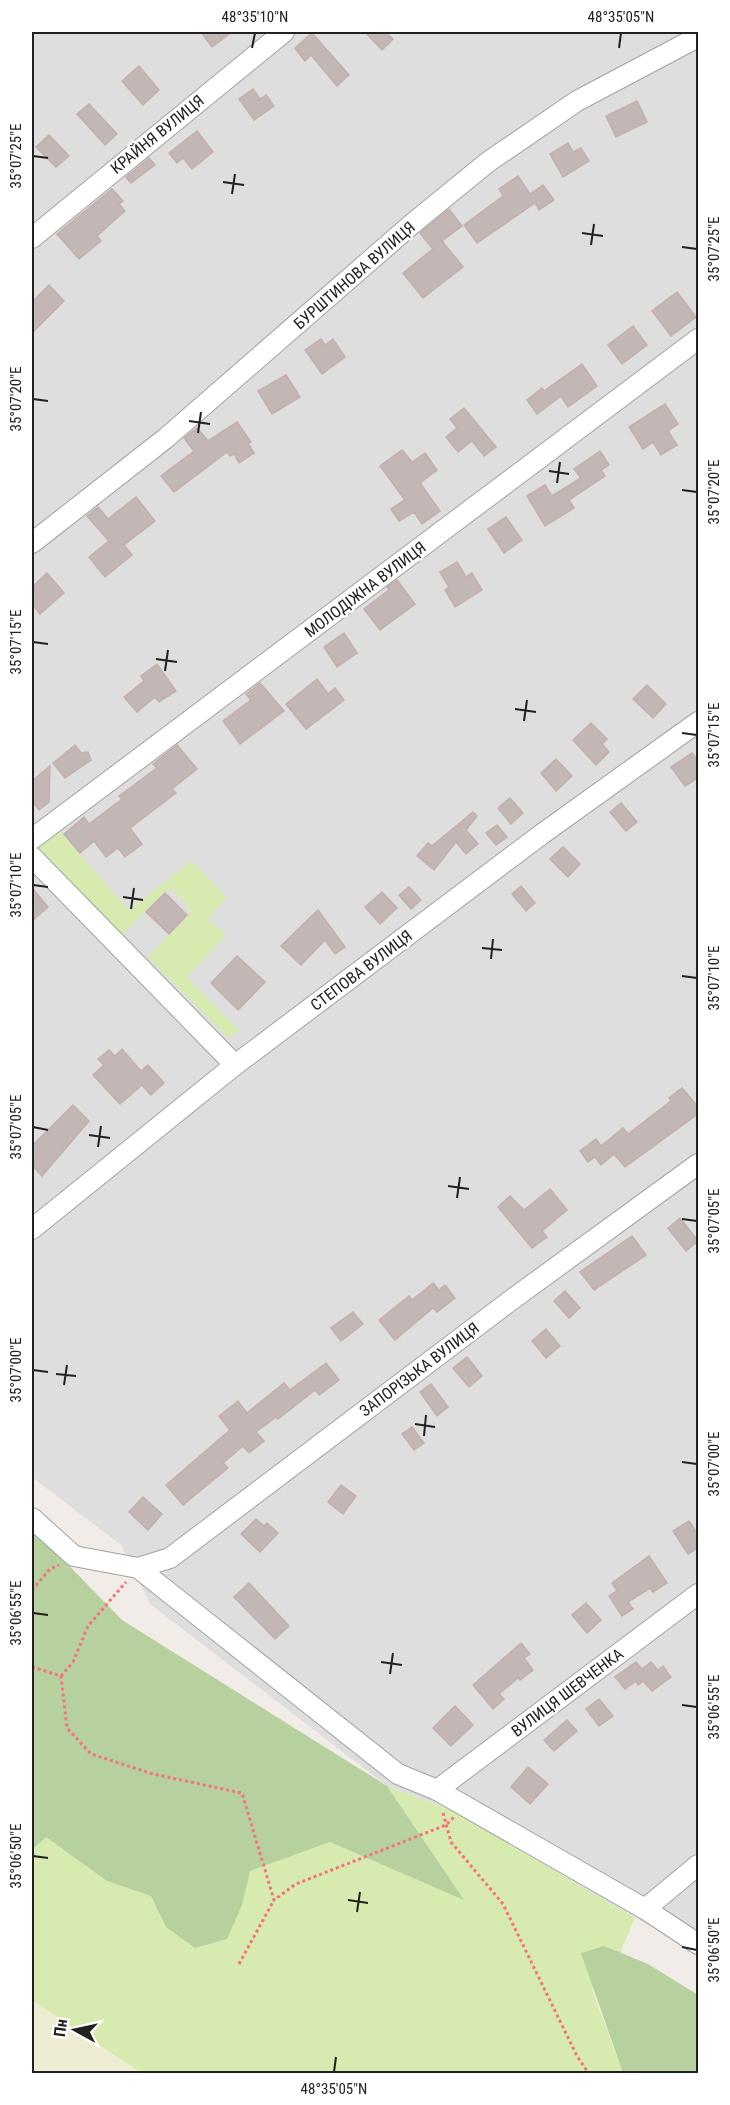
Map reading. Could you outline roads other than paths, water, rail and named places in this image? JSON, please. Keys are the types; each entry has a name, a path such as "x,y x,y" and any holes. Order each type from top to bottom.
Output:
{"street":[{"name":"КРАЙНЯ ВУЛИЦЯ","path":"32,238 284,32"},
{"name":"БУРШТИНОВА ВУЛИЦЯ","path":"32,543 166,438 412,224 488,162 578,101 699,37"},
{"name":"МОЛОДІЖНА ВУЛИЦЯ","path":"32,839 699,339"},
{"name":"СТЕПОВА ВУЛИЦЯ","path":"32,1229 235,1065 542,834 699,722"},
{"path":"32,857 235,1065"},
{"name":"ЗАПОРІЗЬКА ВУЛИЦЯ","path":"138,1568 170,1558 514,1298 699,1164"},
{"path":"32,1518 74,1556 138,1568 398,1774 437,1790 645,1909 699,1944"},
{"name":"ВУЛИЦЯ ШЕВЧЕНКА","path":"437,1790 699,1594"},
{"path":"645,1909 699,1866"}]}
